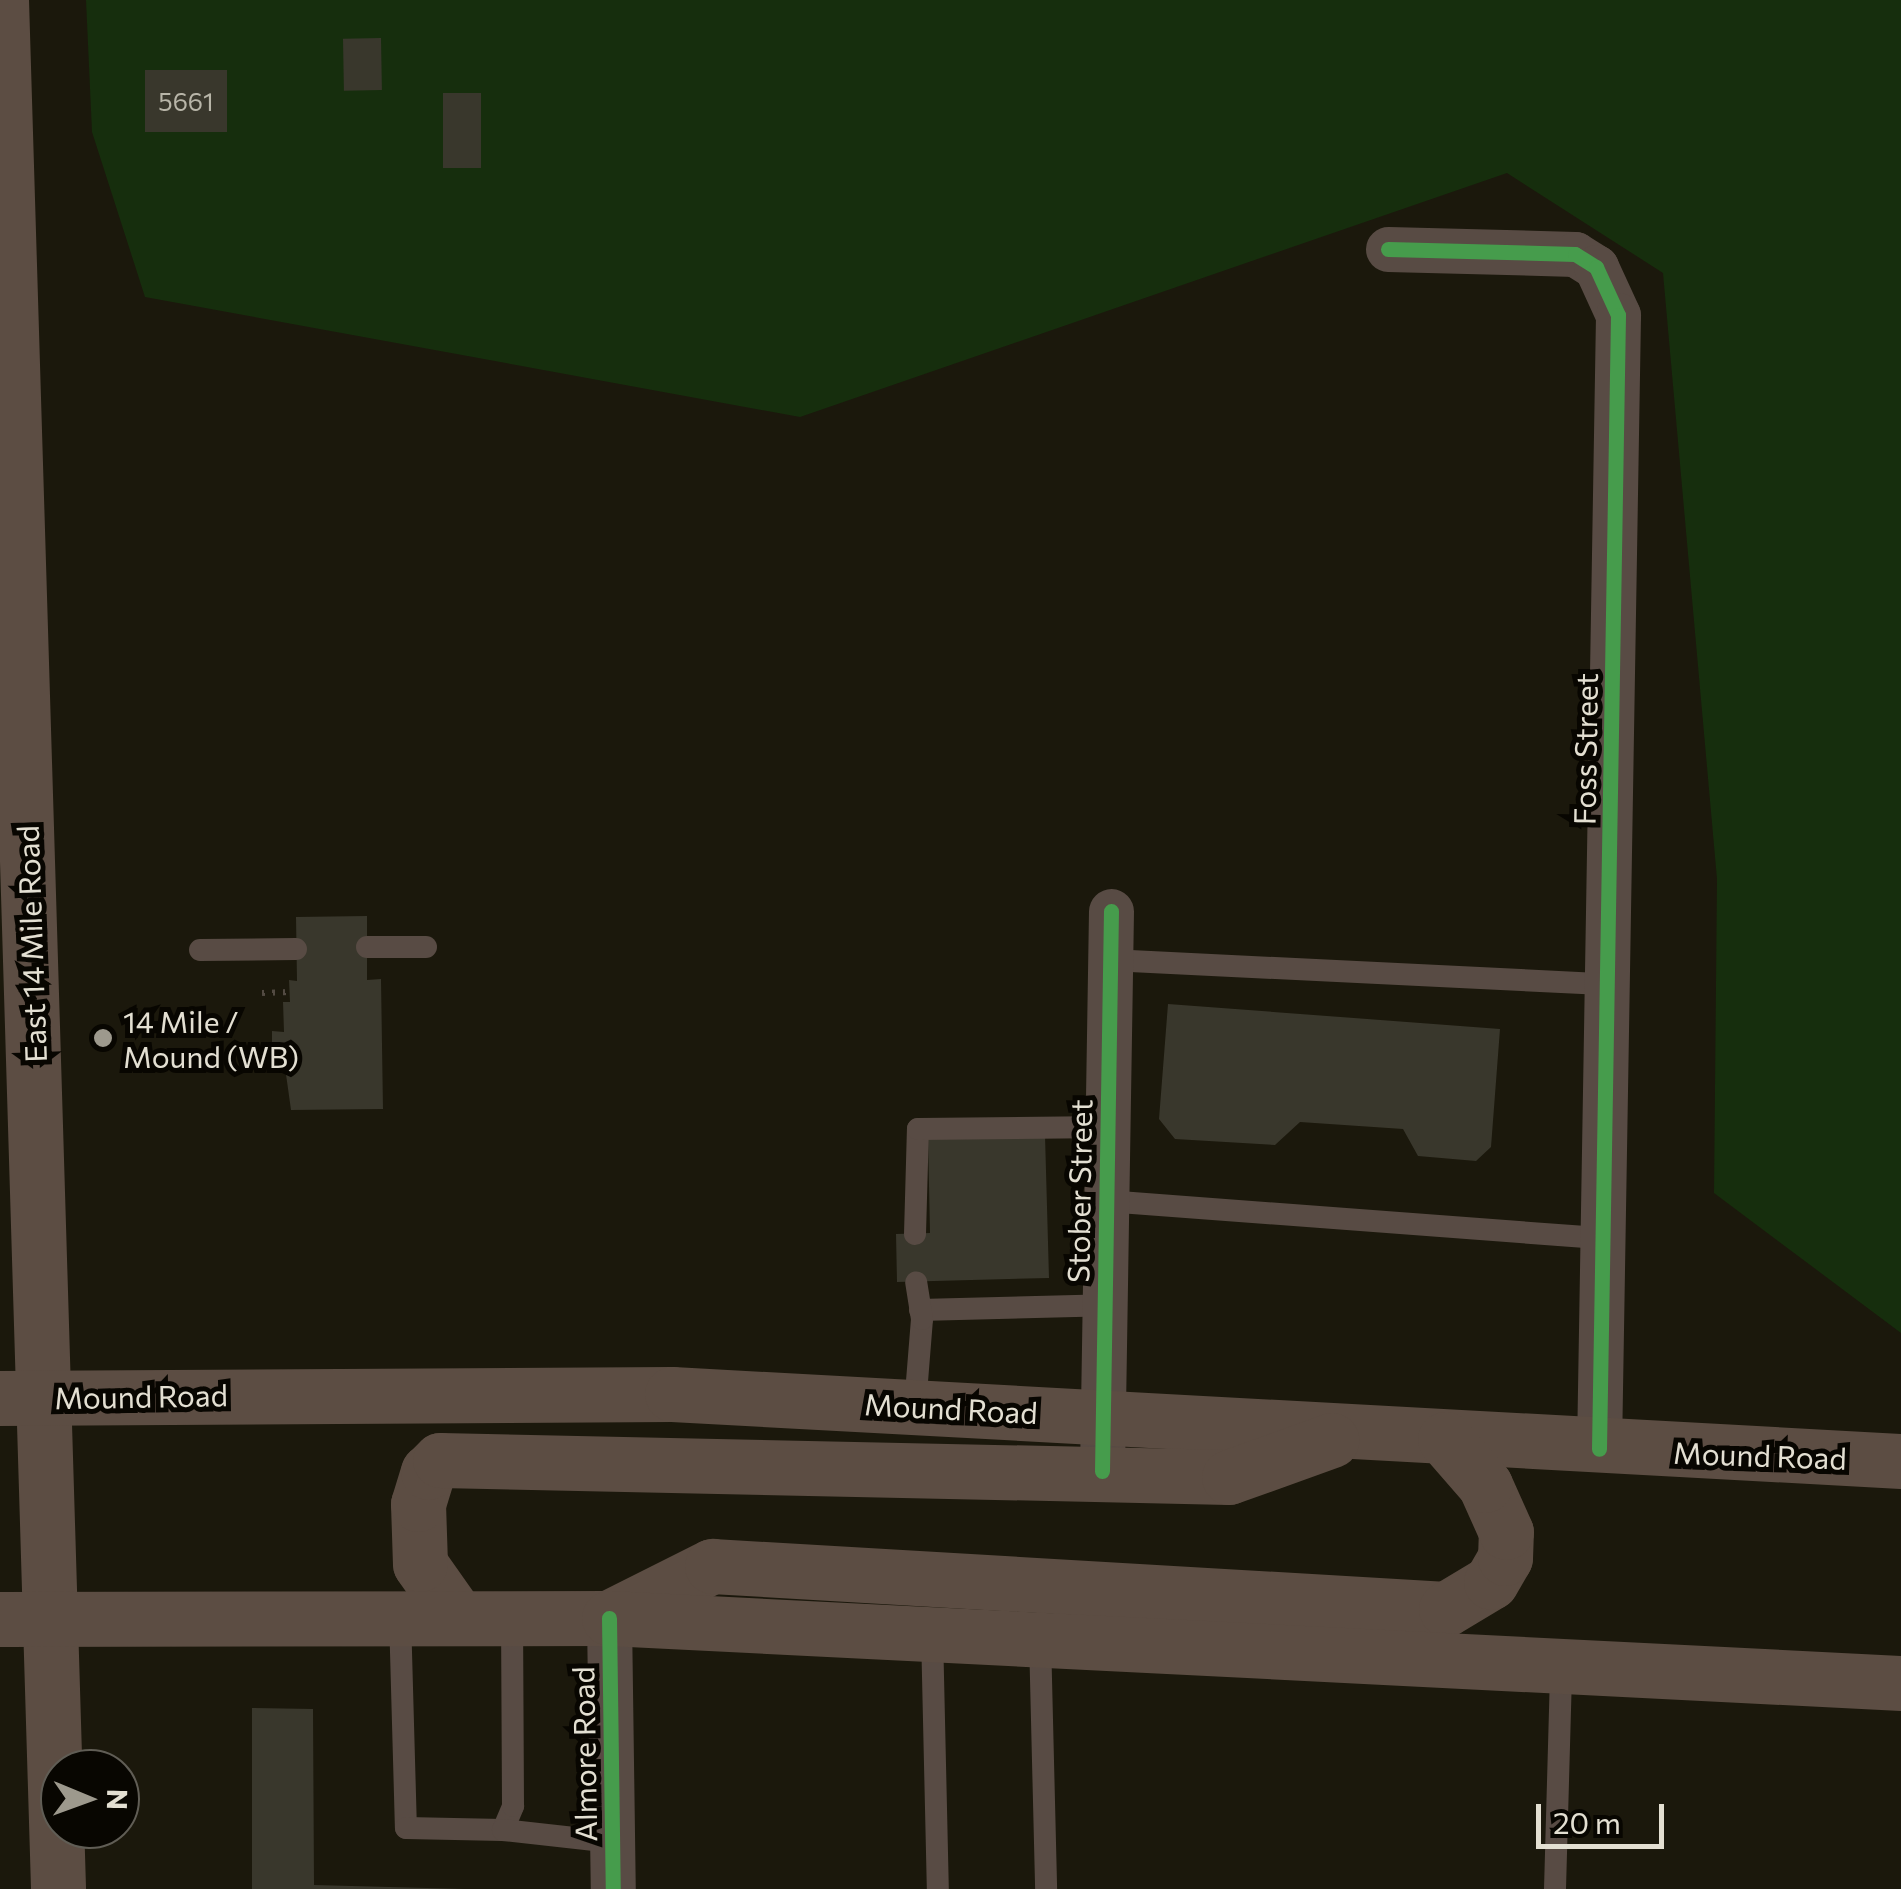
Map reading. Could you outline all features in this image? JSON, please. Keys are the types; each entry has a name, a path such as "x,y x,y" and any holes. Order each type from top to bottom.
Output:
{"main road":[{"name":"East 14 Mile Road","path":"1,0 22,1398 53,1618 58,1889"},
{"name":"Mound Road","path":"22,1398 515,1390 1103,1416 1599,1449 1901,1460"},
{"path":"456,1615 420,1564 418,1504 428,1472 440,1460 1229,1476 1352,1433"},
{"path":"1041,1611 1446,1609 1491,1582 1504,1558 1506,1532 1486,1485 1445,1439"},
{"path":"0,1619 456,1615 609,1618 934,1605 1041,1611 1561,1669 1901,1683"}],"street":[{"name":"Foss Street","path":"1388,249 1575,254 1596,267 1612,288 1620,349 1599,1449"},
{"name":"Stober Street","path":"1102,1471 1111,911"},
{"name":"Almore Road","path":"609,1618 613,1889"}],"lane":[{"path":"367,947 426,947"},
{"path":"200,950 296,949"},
{"path":"1110,960 1608,984"},
{"path":"914,1234 918,1129 1108,1127"},
{"path":"1106,1202 1603,1238"},
{"path":"915,1406 920,1310 916,1282"},
{"path":"920,1310 1104,1305"},
{"path":"934,1605 938,1889"},
{"path":"1041,1611 1046,1889"},
{"path":"400,1616 406,1828 502,1830 612,1842"},
{"path":"502,1830 513,1806 512,1616"},
{"path":"1556,1889 1561,1669"}],"path":[{"path":"262,992 290,992"}],"green space":[{"path":"86,0 1901,0 1901,1333 1714,1193 1717,879 1663,273 1507,173 800,417 145,297 92,132"}],"building":[{"path":"381,38 382,90 344,91 343,39"},
{"path":"145,70 227,70 227,132 145,132"},
{"path":"443,93 481,93 481,168 443,168"},
{"path":"367,916 367,980 381,979 383,1109 291,1110 284,1060 272,1061 272,1031 284,1032 283,1002 290,1002 289,980 297,981 296,917"},
{"path":"1168,1004 1500,1029 1491,1147 1476,1161 1418,1156 1403,1129 1300,1122 1275,1145 1175,1139 1159,1119"},
{"path":"1045,1135 1049,1278 897,1282 896,1234 930,1233 928,1138"},
{"path":"252,1708 313,1709 314,1885 465,1889 252,1889"}],"cycle path":[{"path":"1388,249 1575,254 1596,267 1618,315 1599,1449"},
{"path":"1102,1471 1111,911"},
{"path":"609,1618 613,1889"}],"place":[{"name":"14 Mile / Mound (WB)","path":"103,1038"}]}
